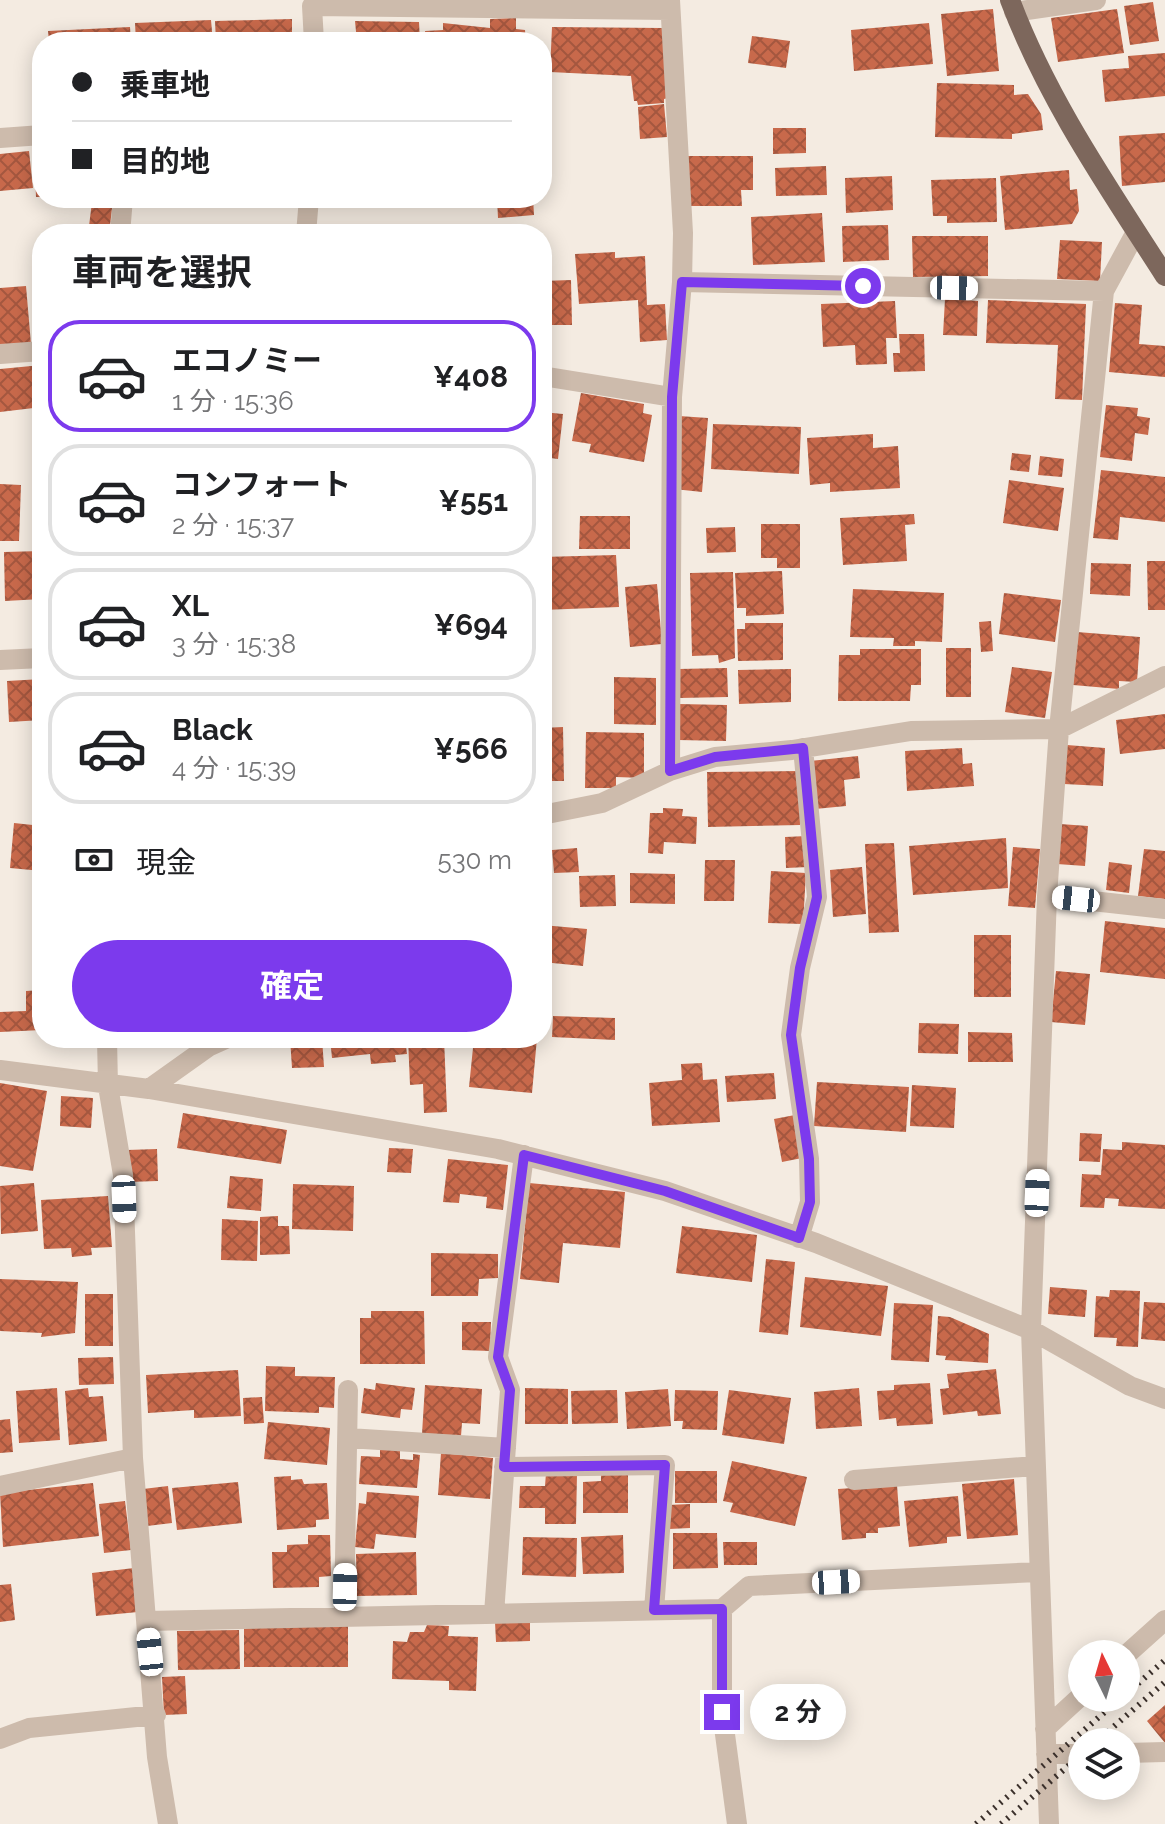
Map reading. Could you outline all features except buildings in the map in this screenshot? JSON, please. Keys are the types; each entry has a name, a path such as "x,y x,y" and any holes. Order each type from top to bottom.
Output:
{"main road":[{"path":"1012,6 1062,112 1165,276"}],"street":[{"path":"1012,6 1096,0"},
{"path":"313,32 312,3 670,5 682,282 672,397 670,771"},
{"path":"0,138 32,136"},
{"path":"1049,1824 1031,1330 1047,896 1059,729 1104,291 1136,232"},
{"path":"682,282 1104,291"},
{"path":"0,354 32,352"},
{"path":"552,378 672,397"},
{"path":"0,660 32,658"},
{"path":"552,813 602,803 670,771 715,757 803,748 911,731 1059,729 1165,676"},
{"path":"799,1238 810,1202 809,1159 791,1035 800,968 817,897 803,748"},
{"path":"1047,896 1165,909"},
{"path":"107,1048 108,1086 123,1175 133,1458 157,1757 168,1824"},
{"path":"149,1089 207,1048"},
{"path":"0,1070 149,1089 524,1155 665,1191 799,1238 1031,1330 1130,1386 1165,1399"},
{"path":"494,1614 510,1390 498,1357 524,1155"},
{"path":"344,1617 348,1390"},
{"path":"348,1438 505,1457 665,1465 654,1610"},
{"path":"0,1486 133,1458"},
{"path":"854,1480 1035,1466"},
{"path":"147,1621 722,1609 749,1586 1038,1572"},
{"path":"722,1609 722,1712 737,1824"},
{"path":"1140,1642 1165,1620"},
{"path":"1045,1729 1068,1708"},
{"path":"0,1739 29,1728 156,1715"},
{"path":"1140,1753 1165,1752"},
{"path":"1046,1754 1068,1754"}],"railway":[{"path":"1140,1682 1165,1660"},
{"path":"1112,1728 1165,1682"},
{"path":"976,1824 1105,1712"},
{"path":"1001,1824 1068,1766"}],"route":[{"path":"722,1712 722,1609 654,1610 665,1465 504,1467 510,1390 498,1357 524,1155 665,1191 799,1238 810,1202 809,1159 791,1035 800,968 817,897 803,748 715,757 670,771 672,397 682,282 863,286"}]}
